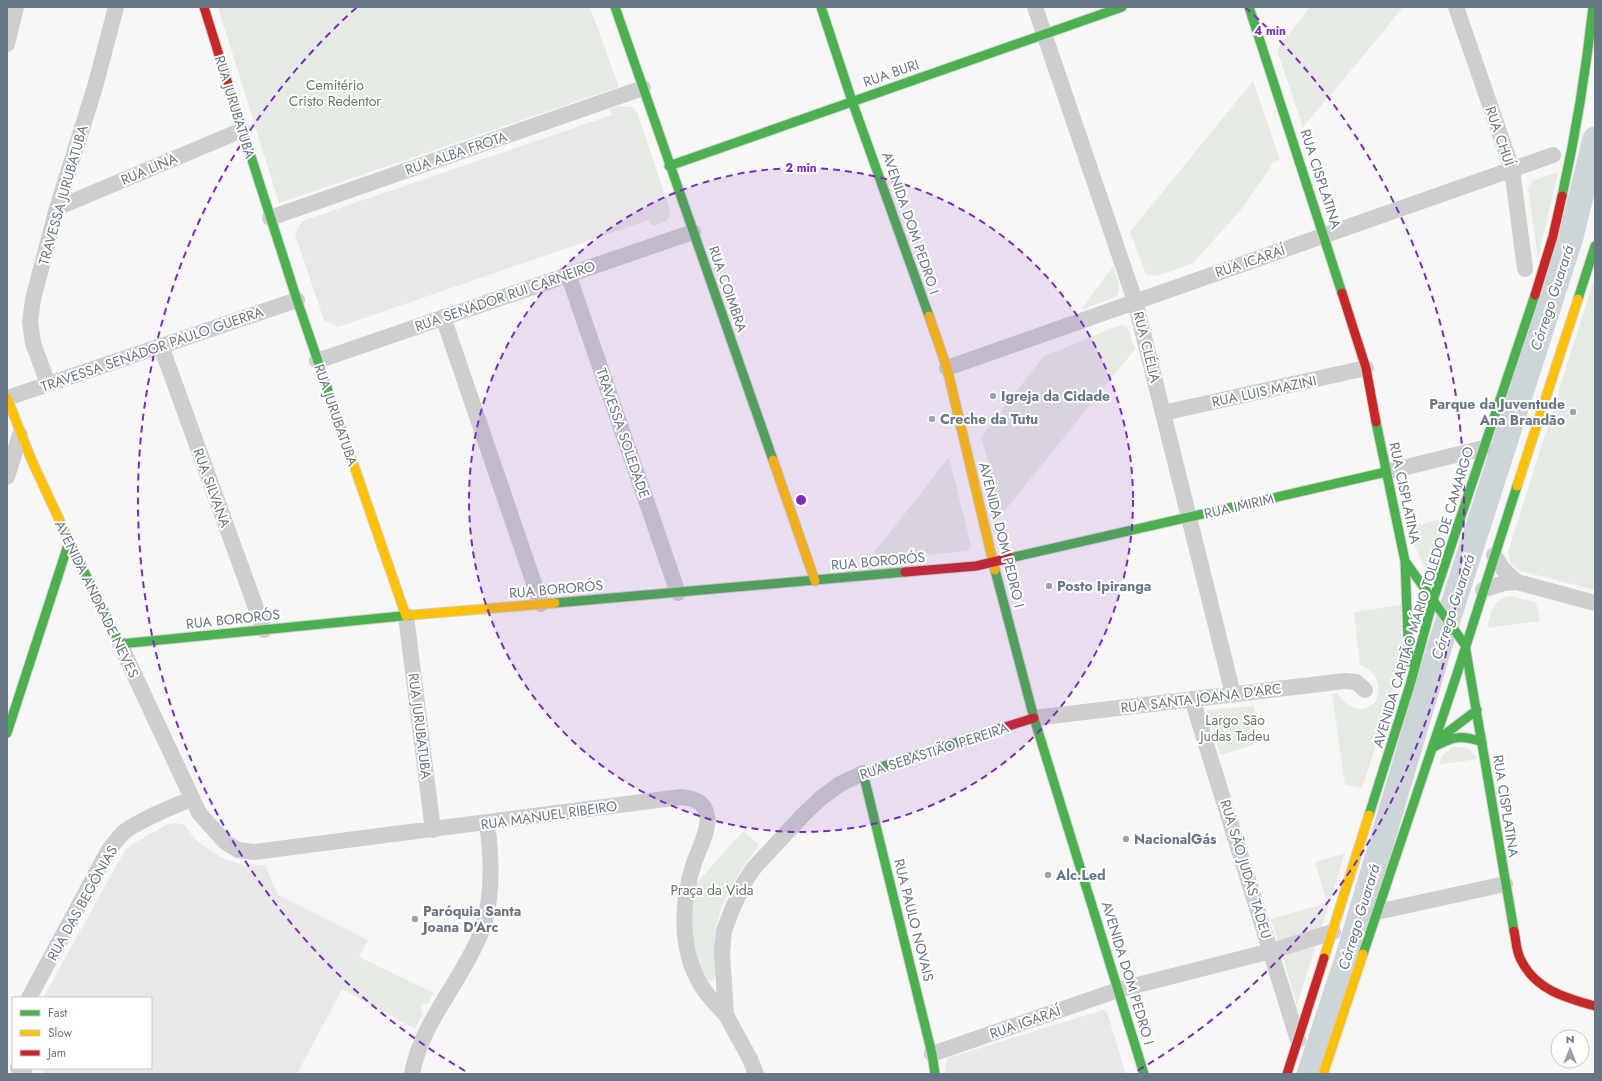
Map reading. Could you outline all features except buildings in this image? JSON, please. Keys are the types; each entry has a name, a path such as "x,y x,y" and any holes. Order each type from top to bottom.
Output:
{"street":[{"path":"7,44 16,7"},
{"name":"TRAVESSA JURUBATUBA","path":"48,384 33,344 30,322 33,299 57,208 95,87 116,7"},
{"name":"RUA JURUBATUBA","path":"204,7 270,218 317,361 406,616 433,830"},
{"name":"RUA COIMBRA","path":"615,7 669,166 815,581"},
{"name":"AVENIDA DOM PEDRO I","path":"821,7 852,101 865,132 947,368 993,562 1034,718 1144,1074"},
{"name":"RUA CLÉLIA","path":"1035,7 1135,300 1232,694"},
{"name":"RUA BURI","path":"669,166 1122,7"},
{"name":"RUA CISPLATINA","path":"1249,7 1366,368 1405,561 1466,645 1516,949 1519,958 1530,976 1542,986 1555,994 1595,1006"},
{"name":"RUA CHUÍ","path":"1456,7 1512,169 1525,269"},
{"name":"AVENIDA CAPITÃO MÁRIO TOLEDO DE CAMARGO","path":"1287,1074 1410,685 1433,600 1553,236 1573,147 1586,71 1593,7"},
{"name":"RUA ALBA FROTA","path":"270,218 643,88"},
{"name":"RUA LINA","path":"57,208 242,130"},
{"name":"RUA ICARAÍ","path":"947,368 1135,300 1553,154"},
{"name":"RUA SENADOR RUI CARNEIRO","path":"317,361 693,232"},
{"path":"1324,1074 1466,645 1595,246"},
{"name":"TRAVESSA SOLEDADE","path":"568,274 678,592"},
{"name":"TRAVESSA SENADOR PAULO GUERRA","path":"7,398 297,300"},
{"path":"443,317 542,604"},
{"name":"RUA SILVANA","path":"161,346 264,630"},
{"name":"RUA LUIS MAZINI","path":"1163,412 1366,368"},
{"name":"AVENIDA ANDRADE NEVES","path":"7,398 20,435 41,484 120,644 191,799"},
{"path":"7,477 20,435"},
{"name":"RUA IMIRIM","path":"993,562 1386,472 1484,448"},
{"path":"7,733 69,542"},
{"path":"1494,555 1503,569 1517,582"},
{"path":"1405,561 1410,685"},
{"name":"RUA BORORÓS","path":"120,644 406,616 976,566 993,562"},
{"path":"1483,590 1504,583 1517,582 1595,603"},
{"name":"RUA SANTA JOANA D'ARC","path":"1034,718 1345,681 1356,682 1366,690"},
{"name":"RUA SÃO JUDAS TADEU","path":"1192,699 1298,1040"},
{"path":"1433,745 1477,710"},
{"name":"RUA SEBASTIÃO PEREIRA","path":"756,1074 750,1059 726,1015 722,953 724,931 737,897 753,869 804,814 821,798 840,784 882,766 1034,718"},
{"path":"1433,745 1455,736 1467,736 1482,742"},
{"name":"RUA PAULO NOVAIS","path":"863,773 932,1054 935,1074"},
{"name":"RUA MANUEL RIBEIRO","path":"191,799 199,813 225,842 238,850 254,852 681,797 693,798 701,802 708,817 707,826 694,865 687,894 684,916 685,942 694,972 701,985 726,1015"},
{"name":"RUA DAS BEGÔNIAS","path":"30,997 108,851 115,842 124,833 135,826 191,799"},
{"path":"412,1074 422,1041 481,934 486,915 491,874 487,823"},
{"path":"1377,912 1505,884"},
{"name":"RUA IGARAÍ","path":"932,1054 1118,990 1271,951 1332,932"}],"shaded area":[{"path":"612,115 625,121 655,207 649,220 338,327 324,320 295,234 302,221"},
{"path":"177,823 184,825 198,842 220,857 245,866 265,865 278,895 368,940 297,1074 47,1074 38,1069 152,1069 152,997 44,997 125,850 134,843 168,824"},
{"path":"1103,1010 1107,1012 1126,1074 946,1074 945,1064 948,1058"}],"green space":[{"name":"Cemitério Cristo Redentor","path":"218,7 590,7 619,87 279,203"},
{"path":"1310,7 1403,7 1303,127 1277,50"},
{"path":"1253,81 1280,160 1274,162 1240,211 1193,263 1158,276 1146,274 1130,232"},
{"path":"619,106 632,107 637,112 669,207 668,219 652,226 649,220 655,207 625,121 612,115 610,109"},
{"path":"1558,172 1538,258 1528,188 1532,181"},
{"path":"1113,266 1119,286 1116,297 1081,310"},
{"name":"Parque da Juventude Ana Brandão","path":"1595,276 1595,590 1521,571 1511,564 1508,552"},
{"path":"1120,325 1127,326 1135,349 1003,513 981,437 1043,357"},
{"path":"949,457 971,545 968,551 867,560 889,534"},
{"path":"1447,518 1427,573 1414,544 1409,527"},
{"path":"1510,596 1536,602 1540,621 1487,628 1496,603"},
{"path":"1401,605 1402,659 1400,671 1362,788 1345,785 1332,694 1337,693 1349,705 1359,709 1368,707 1375,701 1378,692 1378,682 1372,673 1360,665 1354,612"},
{"name":"Largo São Judas Tadeu","path":"1254,706 1259,743 1220,755 1207,710"},
{"path":"1453,747 1461,747 1470,750 1477,759 1439,765 1442,756"},
{"name":"Praça da Vida","path":"743,831 759,845 727,895 719,917 715,940 715,975 714,979 710,981 702,975 692,940 692,917 696,884"},
{"path":"1345,853 1297,1005 1271,919 1327,903 1315,862"},
{"path":"359,957 434,993 428,1003 423,1004 420,1008 423,1013 415,1029 342,989"}],"waterway":[{"name":"Córrego Guarará","path":"1309,1074 1347,959 1440,645 1571,237 1595,139"}],"traffic: fast":[{"path":"615,7 773,460"},
{"path":"821,7 852,101 929,316"},
{"path":"669,166 1122,7"},
{"path":"1249,7 1342,293"},
{"path":"1562,196 1580,102 1593,7"},
{"path":"237,113 297,300 333,405"},
{"path":"1578,299 1595,246"},
{"path":"1369,815 1410,685 1433,600 1535,295"},
{"path":"1376,422 1405,561 1465,645 1514,931"},
{"path":"1010,558 1386,472"},
{"path":"1363,954 1456,677 1517,486"},
{"path":"7,733 69,542"},
{"path":"71,545 120,644 412,615"},
{"path":"1405,561 1409,662"},
{"path":"995,570 1034,718 1144,1074"},
{"path":"555,603 905,572"},
{"path":"1440,738 1477,710"},
{"path":"935,1074 932,1054 863,773 973,737"},
{"path":"1432,748 1445,741 1462,737 1482,742"}],"traffic: slow":[{"path":"1517,486 1578,299"},
{"path":"929,316 947,368 995,570"},
{"path":"7,398 32,461 71,545"},
{"path":"333,405 406,616"},
{"path":"773,460 815,581"},
{"path":"412,615 555,603"},
{"path":"1324,958 1369,815"},
{"path":"1323,1074 1363,954"}],"traffic: jam":[{"path":"204,7 237,113"},
{"path":"1535,295 1553,236 1562,196"},
{"path":"1342,293 1366,368 1376,422"},
{"path":"905,572 976,566 1010,558"},
{"path":"973,737 1034,718"},
{"path":"1514,931 1520,958 1526,969 1533,977 1552,991 1595,1006"},
{"path":"1287,1074 1324,958"}],"place":[{"name":"Igreja da Cidade","path":"993,396"},
{"name":"Parque da Juventude Ana Brandão","path":"1573,412"},
{"name":"Creche da Tutu","path":"932,419"},
{"name":"Posto Ipiranga","path":"1049,586"},
{"name":"NacionalGás","path":"1126,839"},
{"name":"Alc.Led","path":"1048,875"},
{"name":"Paróquia Santa Joana D'Arc","path":"415,919"}]}
